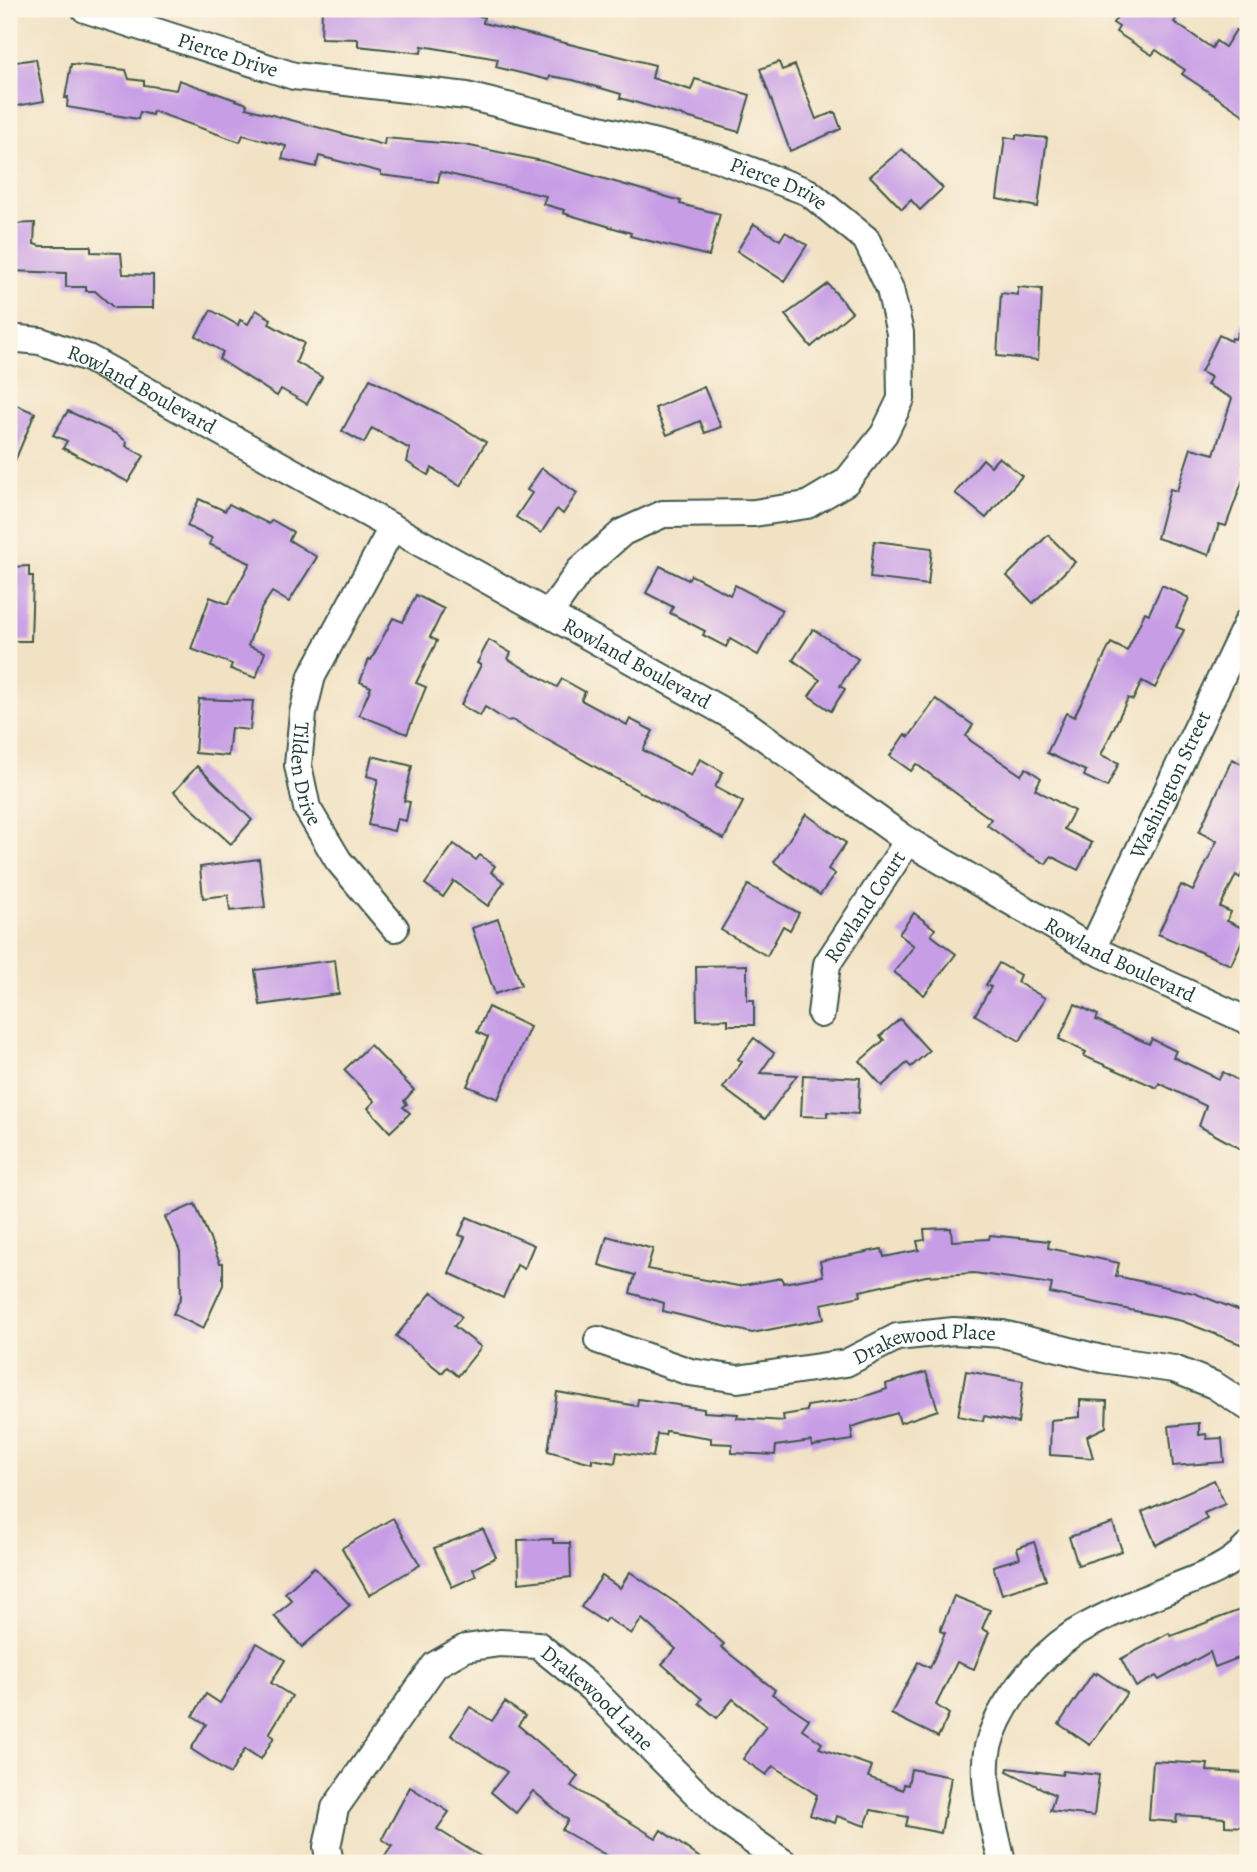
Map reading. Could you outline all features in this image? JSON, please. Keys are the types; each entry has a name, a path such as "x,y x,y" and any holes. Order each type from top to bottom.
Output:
{"street":[{"name":"Pierce Drive","path":"85,9 294,76 467,96 717,158 808,192 866,239 890,289 900,333 901,399 884,434 846,482 807,505 754,513 663,514 623,532 580,570 549,614"},
{"name":"Rowland Boulevard","path":"9,338 40,341 88,358 746,724 908,841 1092,949 1248,1021"},
{"name":"Tilden Drive","path":"393,528 312,676 303,713 298,765 307,808 338,860 395,928"},
{"name":"Washington Street","path":"1092,949 1247,627"},
{"name":"Rowland Court","path":"821,1013 827,964 908,841"},
{"name":"Drakewood Place","path":"598,1340 690,1372 738,1379 846,1363 897,1337 954,1331 1003,1334 1102,1359 1174,1369 1214,1385 1248,1407"},
{"path":"1002,1863 988,1799 988,1748 1006,1705 1042,1661 1072,1635 1120,1609 1234,1562 1248,1546"},
{"name":"Drakewood Lane","path":"330,1863 327,1847 335,1808 435,1665 465,1648 500,1643 538,1644 591,1688 722,1819 784,1863"}],"building":[{"path":"322,9 438,9 484,17 483,23 655,65 652,78 691,90 695,79 750,95 739,132 620,98 621,94 573,80 550,76 549,80 496,67 498,59 422,46 421,53 358,46 358,39 321,38"},
{"path":"1123,9 1183,9 1174,22 1212,48 1216,41 1225,47 1236,30 1248,38 1248,118 1182,74 1185,70 1156,50 1152,55 1116,32 1119,27 1113,23"},
{"path":"36,59 44,101 11,107 9,63"},
{"path":"779,62 782,70 795,65 816,119 835,112 841,129 790,151 760,69"},
{"path":"71,64 126,70 129,79 144,81 144,85 176,90 179,80 247,104 246,108 384,145 385,138 465,145 542,161 681,201 680,204 720,214 709,256 630,236 631,233 563,213 564,210 543,204 546,196 440,172 438,182 381,175 381,172 319,156 316,167 282,159 286,146 243,135 240,142 153,111 152,115 140,112 138,119 67,107 68,97 65,98"},
{"path":"1016,135 1047,138 1038,207 997,199 1005,137 1016,139"},
{"path":"902,149 943,188 920,210 911,200 902,209 870,176"},
{"path":"35,223 34,244 91,246 91,252 121,253 123,274 153,275 153,308 114,308 95,291 86,291 86,287 66,287 66,273 9,271 9,224"},
{"path":"754,224 780,240 785,232 807,245 784,281 737,251"},
{"path":"828,284 852,312 811,347 785,315"},
{"path":"1018,287 1042,289 1038,360 997,356 1001,293 1018,295"},
{"path":"211,310 238,325 240,320 248,324 256,310 271,319 269,324 304,343 296,362 322,377 307,404 281,389 277,396 219,359 223,352 196,336"},
{"path":"1248,312 1248,446 1243,463 1248,466 1226,526 1219,524 1209,555 1157,538 1170,489 1177,491 1191,448 1214,454 1232,398 1207,385 1211,377 1201,372 1219,335 1231,341 1232,338 1235,339"},
{"path":"370,379 440,414 486,442 460,486 432,468 428,475 407,462 410,449 372,428 364,443 342,431"},
{"path":"704,387 721,427 705,433 700,421 667,435 655,408"},
{"path":"9,402 35,413 9,475"},
{"path":"68,411 117,434 127,442 126,446 144,456 128,482 63,448 67,441 53,435"},
{"path":"999,457 1022,476 986,518 955,493 983,459 991,466"},
{"path":"542,468 577,493 563,514 557,509 541,533 516,517 532,493 527,490"},
{"path":"199,499 225,511 229,504 269,524 272,520 293,532 289,540 317,557 289,602 272,592 261,609 248,646 265,652 256,678 230,669 232,664 191,649 210,597 228,604 250,563 209,544 212,538 187,526"},
{"path":"1048,535 1075,562 1033,603 1007,576"},
{"path":"874,541 932,548 928,585 870,578"},
{"path":"29,566 29,576 33,576 31,641 9,641 9,567"},
{"path":"660,566 688,580 691,575 730,595 735,585 782,610 758,655 730,639 726,647 703,635 705,631 670,613 673,607 646,593"},
{"path":"1162,585 1189,598 1176,627 1184,630 1155,688 1142,681 1133,700 1128,698 1101,755 1119,763 1107,787 1084,776 1086,771 1047,753 1066,713 1074,717 1111,643 1127,651 1145,612 1149,614"},
{"path":"416,595 444,609 430,637 437,641 416,683 426,687 407,734 359,715 371,687 360,682 369,659 371,660 393,618 403,622"},
{"path":"813,629 858,659 840,686 845,689 831,711 809,696 820,680 793,660"},
{"path":"489,640 511,653 508,659 557,687 562,679 585,692 581,700 627,725 630,719 653,731 643,750 691,776 700,759 723,772 715,787 743,802 724,839 512,720 507,721 485,707 480,716 461,705 481,665 477,663"},
{"path":"199,699 253,701 250,730 231,728 228,756 195,753"},
{"path":"936,699 973,725 966,736 971,741 1021,775 1026,768 1041,778 1035,789 1074,811 1064,829 1092,843 1078,870 1051,856 1046,864 1024,852 987,825 991,819 916,764 911,771 890,756 905,734 909,737"},
{"path":"372,756 412,766 404,801 410,802 406,821 397,819 394,831 368,825 378,779 367,776"},
{"path":"1232,759 1248,767 1248,860 1240,878 1236,875 1220,907 1231,912 1227,921 1247,930 1231,965 1158,934 1181,885 1193,891 1217,841 1199,832"},
{"path":"197,766 252,820 231,844 174,792"},
{"path":"806,814 846,843 828,869 835,874 820,895 774,862"},
{"path":"454,844 476,860 480,855 495,866 491,872 504,882 488,906 454,881 443,897 425,884"},
{"path":"259,859 265,907 230,911 228,895 203,898 200,867"},
{"path":"748,885 799,913 790,930 783,926 767,956 721,930"},
{"path":"914,913 935,929 931,935 956,954 924,995 894,972 914,946 899,934"},
{"path":"498,919 521,985 495,994 472,928"},
{"path":"335,960 339,994 260,1005 255,970"},
{"path":"999,963 1020,975 1017,982 1045,998 1020,1041 975,1015 991,987 986,985"},
{"path":"747,965 747,1000 754,1000 754,1025 728,1025 728,1019 697,1020 696,966"},
{"path":"1075,1004 1098,1015 1096,1020 1149,1044 1152,1039 1176,1051 1173,1057 1219,1079 1223,1072 1248,1086 1248,1153 1199,1126 1206,1106 1159,1083 1157,1088 1084,1056 1086,1052 1059,1039"},
{"path":"488,1007 530,1027 498,1099 467,1086 488,1037 477,1032"},
{"path":"900,1019 929,1051 911,1067 907,1063 882,1086 860,1061 884,1040 880,1036"},
{"path":"754,1038 774,1053 760,1073 797,1075 765,1119 723,1088 742,1062 738,1059"},
{"path":"370,1045 414,1090 404,1101 407,1104 403,1107 410,1113 390,1132 368,1108 375,1101 344,1070"},
{"path":"803,1075 860,1078 858,1114 827,1112 827,1117 801,1116"},
{"path":"195,1204 220,1263 223,1263 223,1285 203,1329 173,1314 181,1297 180,1251 165,1217"},
{"path":"467,1217 534,1245 524,1269 517,1265 503,1298 449,1273 465,1237 459,1235"},
{"path":"951,1228 952,1241 989,1239 990,1235 1049,1241 1048,1248 1119,1263 1116,1276 1194,1293 1248,1314 1248,1347 1182,1321 1050,1293 1052,1284 974,1273 926,1276 860,1291 861,1296 821,1304 824,1319 752,1333 663,1311 664,1303 630,1293 635,1275 599,1265 607,1236 653,1249 647,1269 738,1286 782,1278 783,1283 823,1276 820,1261 882,1249 884,1257 919,1250 917,1241 925,1240 924,1229"},
{"path":"432,1292 462,1317 454,1326 481,1347 458,1376 447,1367 442,1373 396,1336"},
{"path":"966,1371 1023,1381 1018,1423 984,1416 983,1421 958,1416"},
{"path":"926,1372 938,1410 900,1423 897,1413 851,1427 853,1440 812,1446 811,1441 776,1446 775,1455 732,1453 732,1444 711,1443 711,1438 666,1431 665,1435 657,1434 653,1457 617,1452 615,1463 592,1459 592,1463 548,1451 557,1392 637,1406 638,1399 704,1409 704,1412 738,1414 737,1418 784,1421 783,1415 807,1411 807,1406 860,1398 887,1389 886,1384"},
{"path":"1080,1400 1107,1401 1106,1427 1087,1436 1093,1458 1050,1455 1051,1420 1080,1417"},
{"path":"1199,1423 1199,1435 1206,1434 1207,1439 1222,1438 1224,1462 1173,1466 1169,1426"},
{"path":"1214,1480 1225,1504 1204,1513 1207,1519 1156,1545 1142,1512"},
{"path":"393,1518 420,1565 369,1595 342,1548"},
{"path":"1113,1523 1122,1551 1078,1565 1069,1537"},
{"path":"483,1529 496,1557 473,1569 476,1576 452,1587 434,1548"},
{"path":"553,1539 553,1543 570,1543 571,1577 519,1583 518,1540"},
{"path":"1034,1542 1046,1580 1002,1594 993,1566 1020,1558 1017,1548"},
{"path":"314,1567 350,1605 302,1647 274,1616 292,1601 285,1593"},
{"path":"630,1572 682,1607 724,1644 721,1647 775,1690 772,1694 809,1719 802,1729 822,1743 819,1748 872,1766 868,1777 903,1790 904,1784 908,1785 911,1769 951,1777 941,1833 906,1826 908,1817 871,1810 865,1826 837,1816 835,1823 810,1815 817,1795 773,1766 766,1775 743,1759 766,1726 733,1699 717,1718 699,1703 702,1699 662,1664 676,1649 642,1619 631,1634 607,1618 604,1622 581,1607 602,1576 620,1588"},
{"path":"954,1596 990,1610 982,1629 989,1632 974,1669 957,1662 936,1705 949,1714 938,1737 891,1714 918,1662 930,1668 945,1633 940,1631"},
{"path":"1248,1607 1248,1641 1239,1645 1244,1656 1215,1667 1210,1652 1159,1680 1156,1676 1136,1687 1121,1659 1169,1633 1171,1636"},
{"path":"257,1643 285,1660 271,1683 292,1696 269,1734 274,1737 261,1759 245,1749 230,1774 191,1749 206,1724 193,1716 206,1694 220,1703"},
{"path":"1093,1673 1127,1693 1090,1745 1059,1724"},
{"path":"505,1702 525,1716 518,1725 578,1776 571,1786 656,1838 661,1830 707,1863 620,1863 562,1830 568,1820 533,1791 516,1813 491,1792 507,1772 451,1735 470,1707 492,1721"},
{"path":"1153,1761 1208,1764 1207,1771 1248,1773 1248,1827 1225,1826 1225,1818 1177,1815 1176,1822 1149,1820"},
{"path":"1008,1768 1062,1775 1063,1771 1099,1775 1094,1816 1050,1811 1055,1795 1007,1771"},
{"path":"410,1787 449,1812 437,1829 491,1863 380,1863 392,1846 382,1839"}]}
